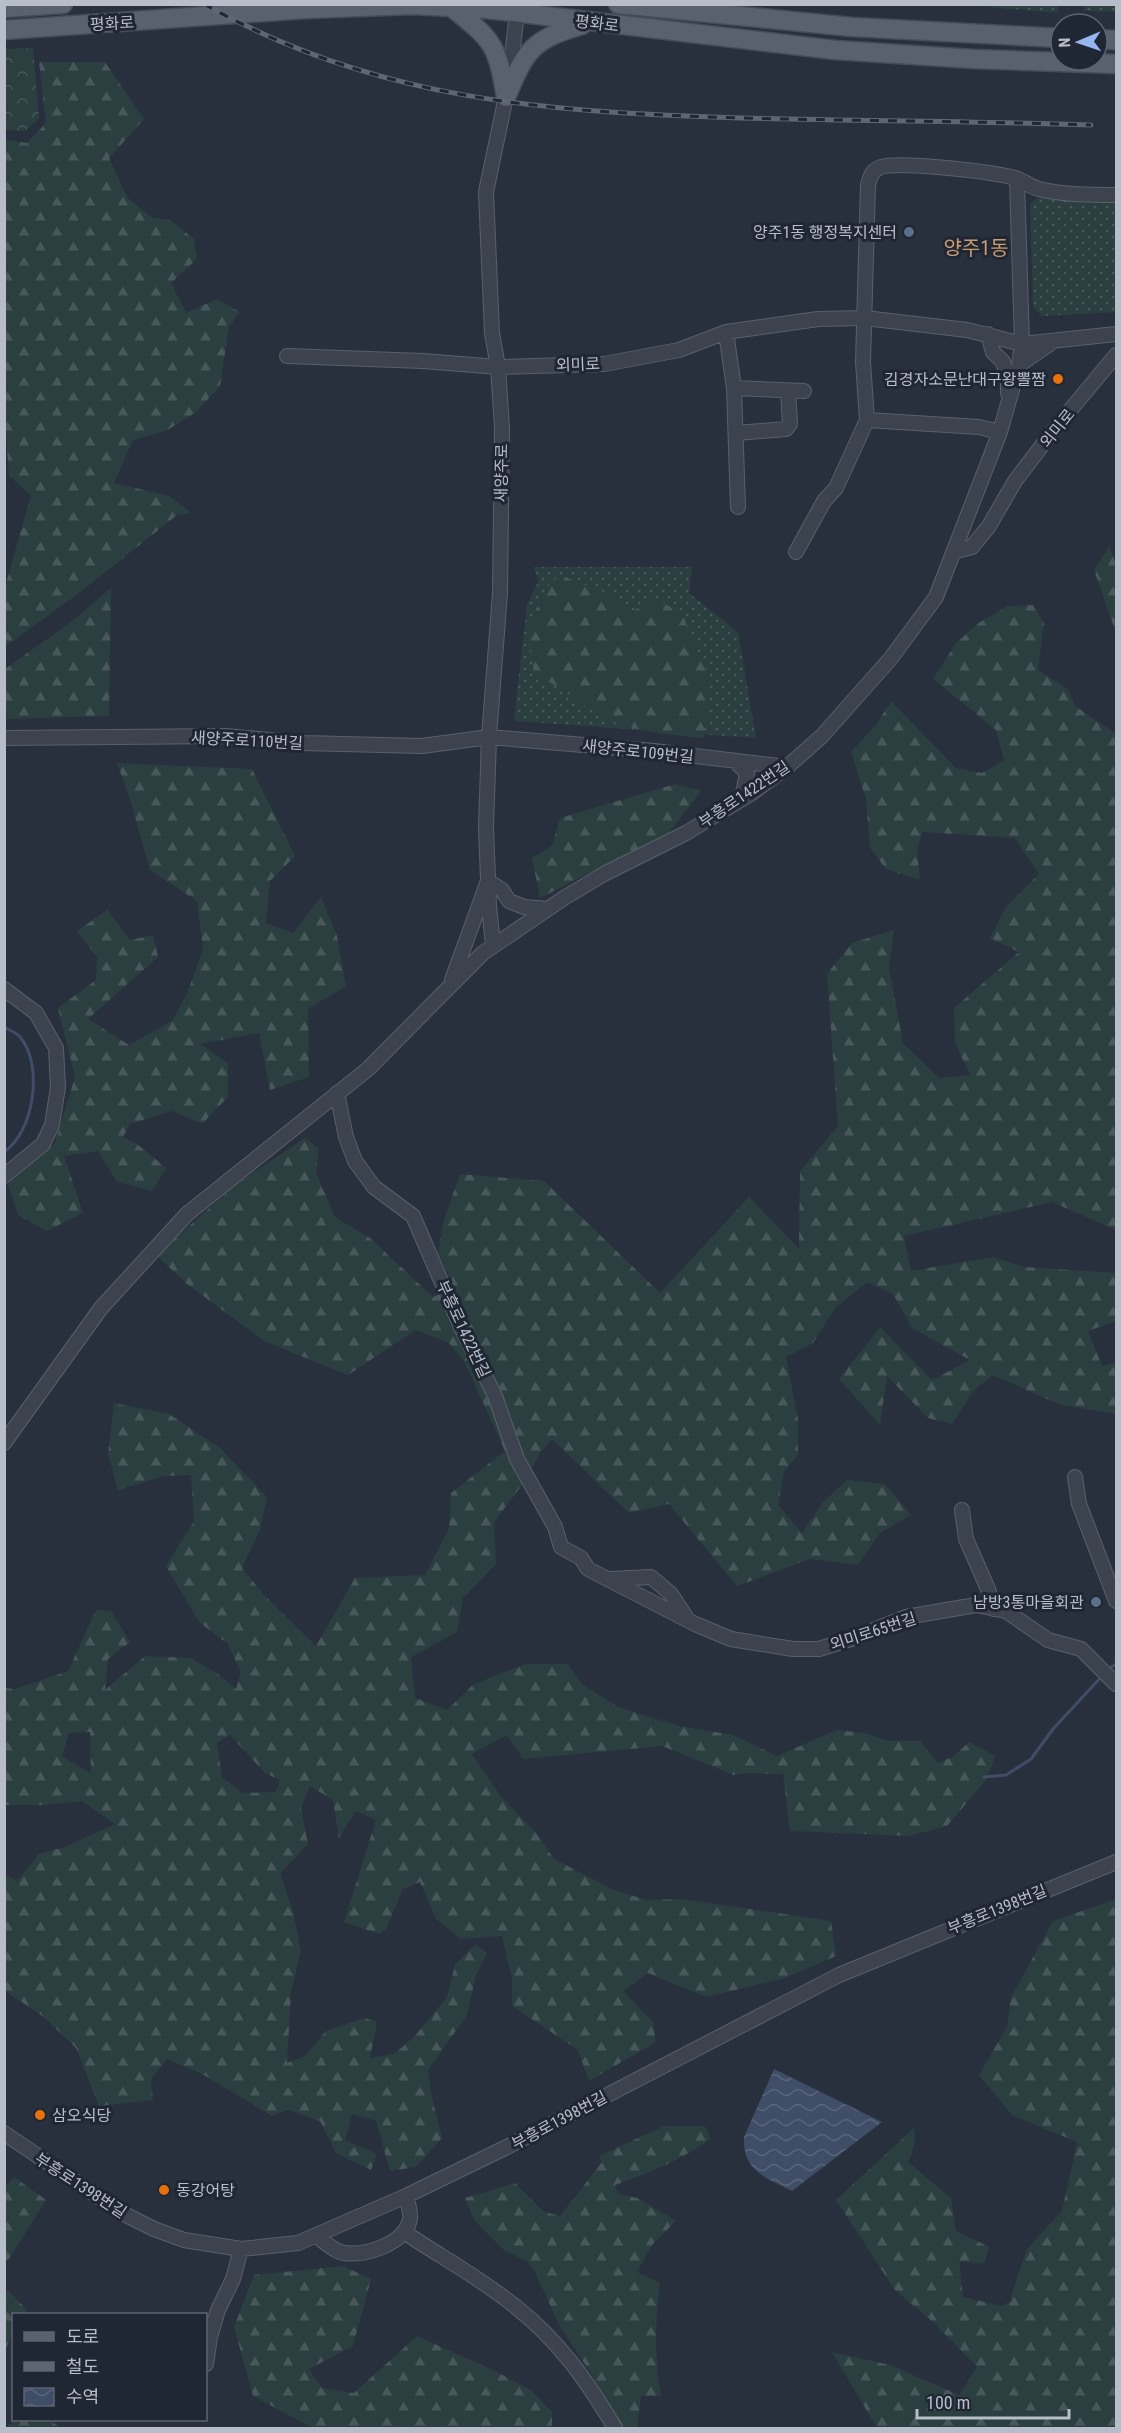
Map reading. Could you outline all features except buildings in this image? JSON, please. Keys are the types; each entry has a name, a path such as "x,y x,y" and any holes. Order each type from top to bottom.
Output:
{"main road":[{"path":"4,8 63,4"},
{"name":"평화로","path":"618,4 852,27 1049,37"},
{"name":"평화로","path":"4,30 329,8 413,5 517,9 589,22 835,50 974,59 1116,64"},
{"path":"451,7 479,29 493,44 506,97"},
{"path":"506,97 523,59 532,48 549,35 589,22"}],"street":[{"name":"새양주로","path":"493,945 486,827 489,737 500,593 502,428 498,367 492,333 486,192 506,97 517,9"},
{"path":"796,552 824,501 836,488 867,420 864,362 868,185 874,171 881,167 905,165 941,167 1017,179 1036,189 1116,195"},
{"name":"부흥로1422번길","path":"4,1443 101,1308 187,1214 368,1070 450,985 493,945 604,874 686,833 742,799 787,767 822,735 891,658 936,597 999,432 1019,365 1022,344 1017,179"},
{"name":"외미로","path":"287,356 423,361 498,367 618,362 679,350 726,333 801,320 865,318 988,334 1022,344 1116,334"},
{"path":"726,333 734,388 738,507"},
{"path":"988,334 993,352 1003,362 1008,379 1008,400"},
{"path":"1019,365 1058,339"},
{"name":"외미로","path":"953,552 972,547 989,526 1022,472 1116,355"},
{"path":"734,388 804,391"},
{"path":"736,433 786,429 790,424 789,391"},
{"path":"867,420 979,427 999,432"},
{"name":"새양주로110번길","path":"4,738 226,736 303,742 422,746 489,737"},
{"name":"새양주로109번길","path":"489,737 654,751 787,767"},
{"path":"735,761 747,773 742,799"},
{"path":"450,985 488,881 502,890 509,901 524,907 548,909"},
{"path":"4,989 36,1013 56,1048 58,1088 52,1125 43,1144 4,1176"},
{"name":"부흥로1422번길","path":"337,1093 346,1137 355,1161 374,1187 413,1216 461,1327 495,1396 517,1459 555,1527 561,1548 580,1558 588,1569"},
{"path":"1075,1477 1079,1504 1116,1601"},
{"path":"963,1510 966,1539 994,1609"},
{"name":"외미로65번길","path":"588,1569 731,1639 793,1649 819,1649 906,1617 976,1605 1006,1611 1048,1641 1081,1649 1111,1678"},
{"path":"610,1579 651,1577 671,1594 687,1619"},
{"name":"부흥로1398번길","path":"4,2133 122,2213 154,2229 184,2240 241,2249 282,2246 316,2236 406,2196 511,2145 839,1975 1116,1862"},
{"path":"316,2236 342,2253 364,2253 382,2248 404,2232 410,2218 406,2196"},
{"path":"404,2232 515,2307 554,2342 588,2383 615,2428"},
{"path":"207,2357 218,2310 233,2279 241,2249"}],"green space":[{"path":"1059,4 1058,12 969,5"},
{"path":"1085,5 1116,5 1116,12 1084,11"},
{"path":"33,48 39,118 25,131 5,130 5,49"},
{"path":"39,62 105,62 144,119 109,158 127,197 151,217 170,220 194,239 197,259 171,283 186,313 217,299 240,312 229,327 220,386 195,413 166,431 133,440 114,483 169,496 191,513 177,515 83,590 5,647 5,587 31,495 9,476 4,405 5,140 27,143 46,123"},
{"path":"1041,196 1116,201 1116,312 1042,316 1033,307 1030,203"},
{"path":"1109,546 1116,564 1116,633 1094,570"},
{"path":"533,567 692,567 689,593 738,632 756,738 514,721 527,604 539,580"},
{"path":"562,576 610,594 629,615 653,596 683,615 694,645 711,679 704,738 663,734 622,725 599,714 534,674 528,627 551,581"},
{"path":"111,588 109,716 5,719 5,669 71,622"},
{"path":"1033,605 1044,623 1038,670 1068,689 1075,706 1116,734 1116,1230 1052,1202 904,1236 911,1271 993,1257 1024,1267 1116,1273 1116,1321 1088,1331 1102,1366 1116,1363 1116,1414 1061,1405 993,1375 974,1390 952,1424 928,1418 887,1376 880,1425 839,1379 880,1327 932,1380 970,1360 913,1329 893,1294 867,1282 835,1308 813,1343 786,1357 798,1419 798,1455 784,1471 778,1505 802,1533 823,1502 847,1480 885,1484 911,1515 880,1533 858,1565 810,1559 737,1586 669,1504 629,1513 552,1439 540,1453 525,1481 494,1522 496,1564 463,1598 457,1632 411,1657 415,1698 447,1710 474,1684 525,1664 568,1664 582,1684 618,1707 679,1726 733,1735 777,1756 837,1730 865,1733 889,1741 920,1741 938,1763 954,1756 969,1742 995,1756 987,1779 947,1826 909,1836 790,1831 783,1774 734,1775 662,1746 523,1759 507,1735 472,1754 502,1798 535,1832 554,1859 614,1890 647,1900 682,1899 831,1921 836,1956 785,1978 706,1997 648,1973 623,1991 653,2022 656,2042 589,2081 578,2050 512,2006 512,1979 502,1936 461,1939 436,1919 420,1882 403,1889 386,1929 379,1934 344,1922 376,1820 356,1811 339,1838 333,1800 310,1786 301,1808 308,1844 280,1874 293,1911 301,1951 291,1992 287,2063 305,2056 326,2031 365,2018 377,2022 370,2058 394,2054 414,2037 447,1997 455,1965 475,1944 487,1953 476,1975 467,2015 428,2070 431,2094 442,2138 416,2167 390,2171 376,2121 352,2114 345,2140 377,2154 371,2170 336,2153 320,2121 288,2110 272,2116 204,2075 167,2059 151,2079 153,2100 99,2106 76,2048 44,2017 5,1991 4,1874 17,1881 39,1854 65,1847 115,1824 82,1801 45,1805 5,1805 5,1688 15,1689 68,1671 96,1610 111,1611 130,1642 108,1659 105,1690 145,1656 191,1658 218,1674 236,1689 241,1672 227,1643 199,1622 166,1566 194,1521 191,1475 163,1476 118,1490 108,1454 114,1403 169,1414 220,1448 267,1497 260,1530 242,1568 264,1595 316,1646 355,1578 425,1575 449,1528 451,1493 505,1451 465,1363 449,1343 416,1330 348,1375 264,1341 187,1284 156,1255 238,1183 305,1138 319,1149 316,1172 335,1217 370,1238 433,1297 454,1287 438,1252 444,1220 460,1174 544,1181 660,1293 749,1197 799,1249 800,1171 838,1126 827,974 852,943 894,930 889,968 903,1043 939,1078 970,1075 955,1043 954,1008 1019,952 990,938 1006,907 1039,874 1015,838 923,832 917,848 920,880 886,869 870,848 866,799 851,752 876,725 891,701 956,768 982,773 1004,760 996,730 933,679 956,643 980,622 1008,606","holes":["90,1732 91,1773 62,1756 69,1733","230,1735 265,1773 280,1780 276,1792 243,1793 222,1777 217,1743"]},
{"path":"117,763 252,769 295,856 270,881 266,923 293,933 321,897 337,936 346,986 308,1009 309,1077 270,1090 259,1033 200,1044 228,1063 228,1097 202,1124 172,1111 130,1124 123,1137 137,1144 166,1168 152,1191 117,1182 98,1151 64,1156 83,1213 47,1231 18,1215 8,1184 55,1143 75,1077 58,1008 96,980 97,957 77,931 107,910 130,940 153,935 158,957 88,1019 129,1045 172,1021 187,994 203,949 197,901 150,870"},
{"path":"675,784 701,791 660,844 591,872 540,898 532,858 552,846 560,818"},
{"path":"1116,1899 1116,2428 877,2428 832,2352 890,2365 959,2395 977,2367 933,2322 895,2290 836,2200 914,2128 915,2143 908,2162 951,2198 956,2231 989,2247 984,2264 959,2261 963,2297 1002,2306 1013,2300 1010,2299 1027,2249 1062,2211 1077,2142 1012,2115 979,2075 1007,2027 1011,1997 1053,1921"},
{"path":"664,2126 705,2126 711,2139 687,2154 615,2185 619,2194 637,2198 676,2221 652,2245 637,2272 660,2283 656,2339 661,2396 641,2396 637,2428 606,2428 594,2378 559,2325 535,2272 527,2261 505,2251 474,2220 465,2198 515,2183 544,2212 560,2216 602,2162 599,2156"},
{"path":"14,2177 46,2200 9,2259 5,2261 5,2187"},
{"path":"343,2266 371,2279 353,2346 309,2369 322,2388 354,2393 417,2336 493,2370 531,2390 552,2412 552,2428 313,2428 253,2396 234,2327 254,2275"},
{"path":"8,2290 27,2310 25,2313 12,2313 12,2336 5,2350 5,2292"},
{"path":"14,2421 50,2421 61,2428 5,2428"}],"water":[{"path":"774,2069 882,2122 792,2191 773,2182 751,2166 744,2149 744,2137"}],"waterway":[{"path":"4,1027 19,1036 27,1049 32,1064 33,1080 29,1114 23,1130 4,1152"},
{"path":"1107,1670 1116,1664"},
{"path":"984,1777 1006,1775 1031,1759 1053,1729 1103,1675"}],"railway":[{"path":"204,4 269,37 334,62 399,81 465,95 532,105 741,118 1091,125"}],"place":[{"name":"양주1동 행정복지센터","path":"909,232"},
{"name":"김경자소문난대구왕뽈짬","path":"1058,379"},
{"name":"남방3통마을회관","path":"1096,1602"},
{"name":"삼오식당","path":"40,2115"},
{"name":"동강어탕","path":"164,2190"}],"district":[{"name":"양주1동","path":"976,248"}]}
